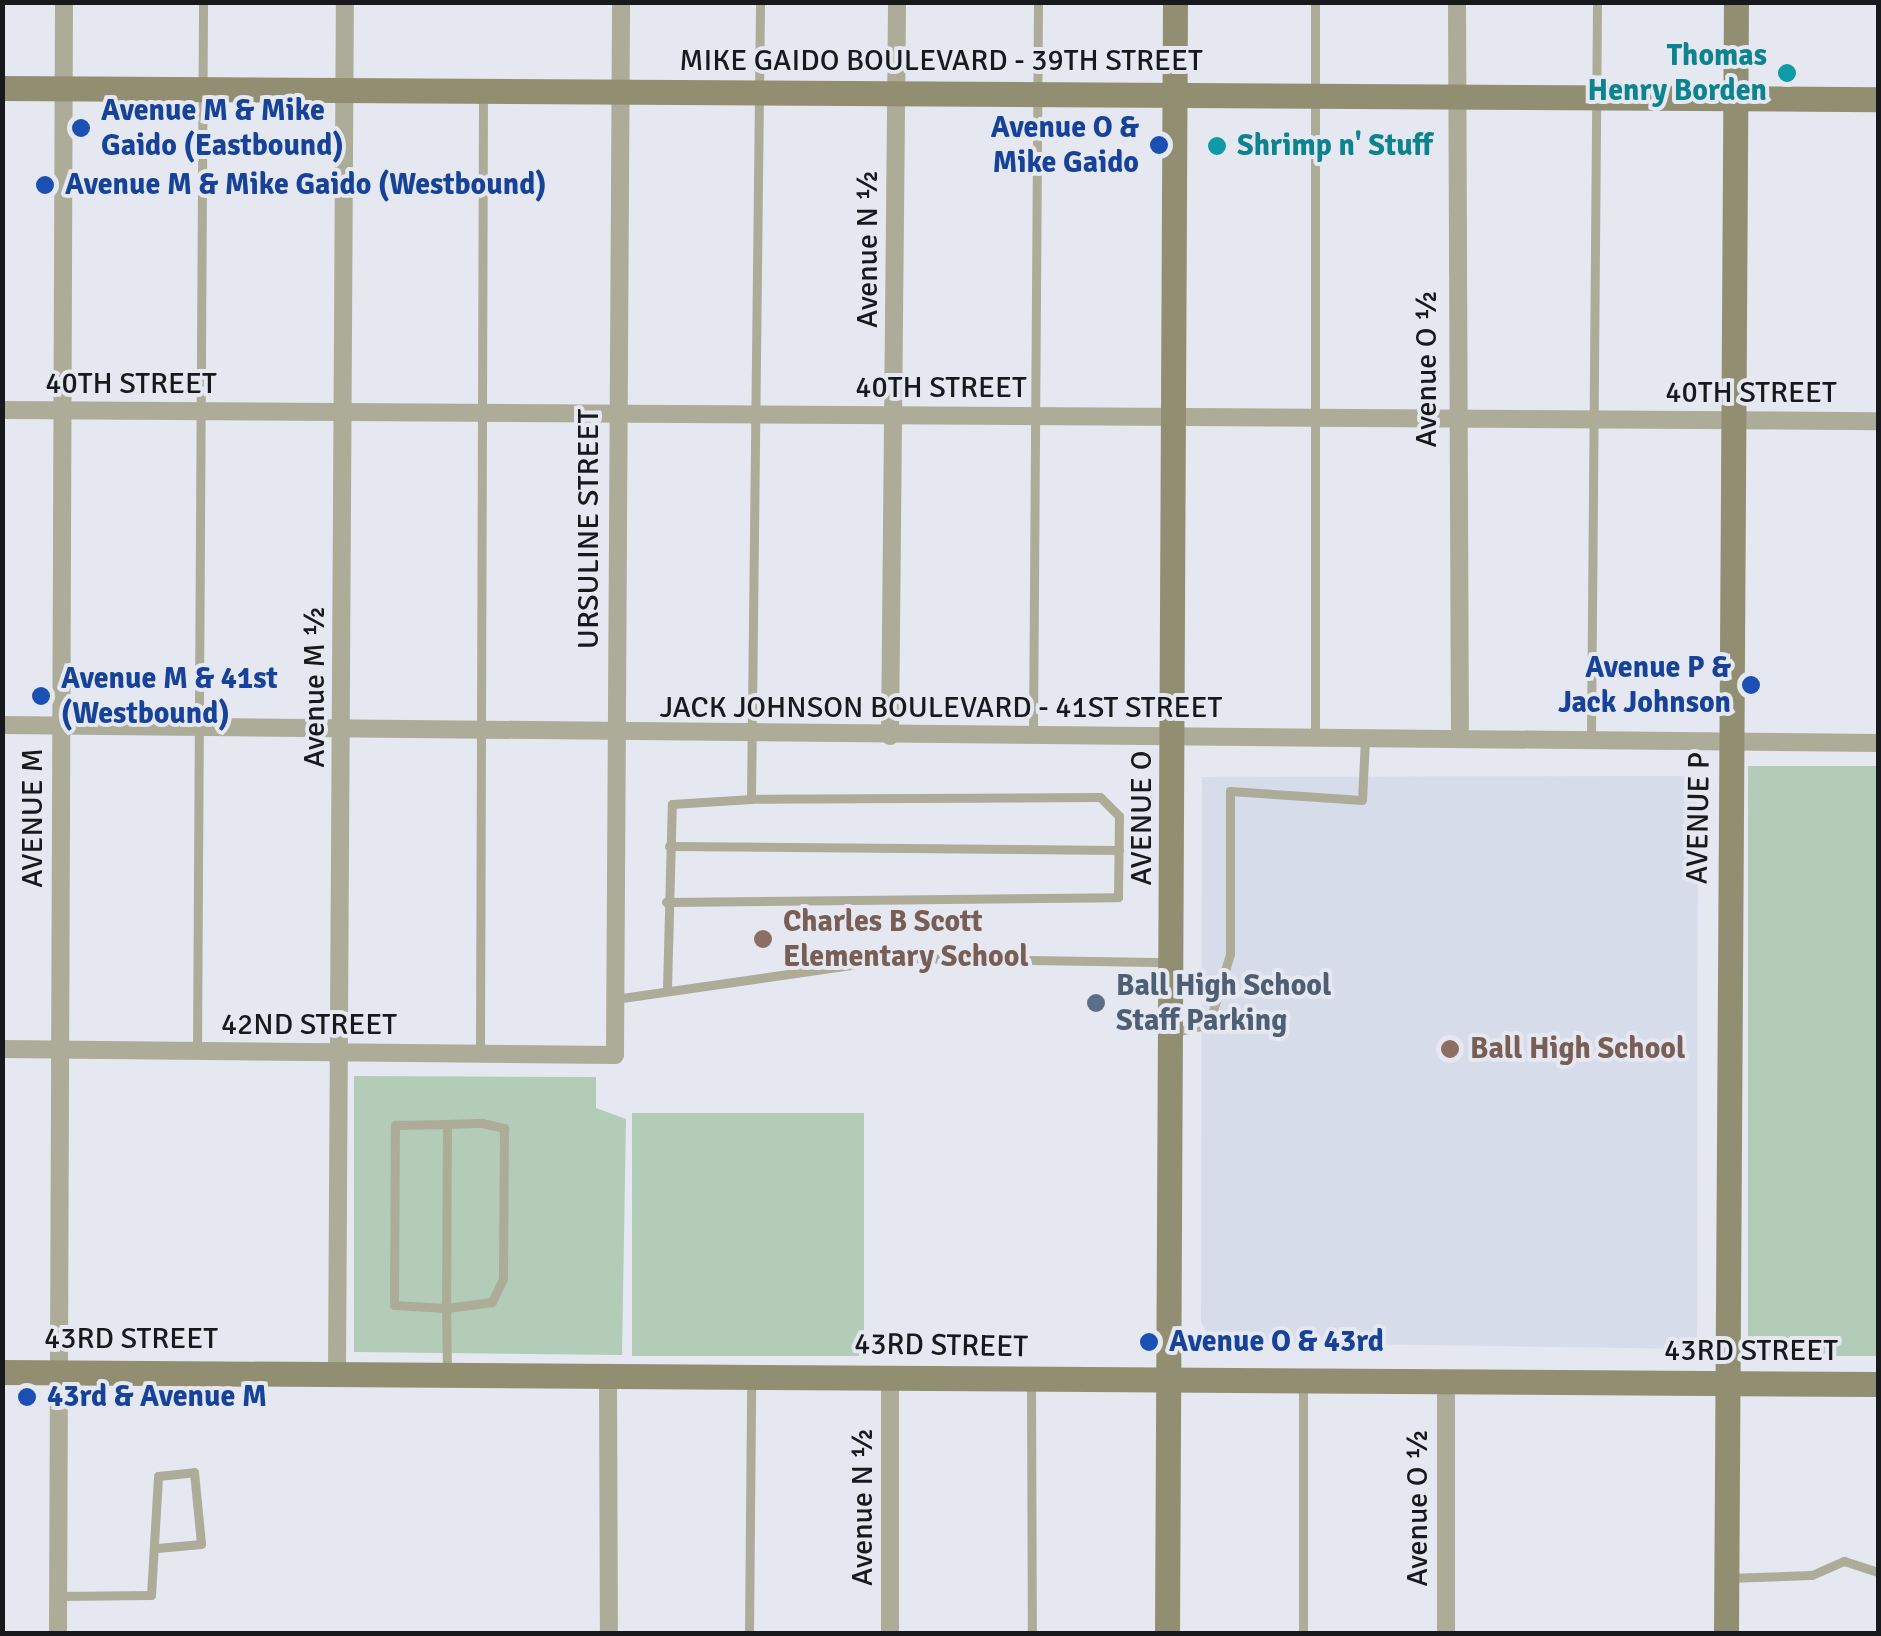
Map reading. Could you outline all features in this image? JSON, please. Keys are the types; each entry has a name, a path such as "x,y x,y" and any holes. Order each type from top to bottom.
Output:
{"main road":[{"name":"AVENUE O","path":"1167,1634 1172,1382 1175,2"},
{"name":"AVENUE P","path":"1726,1634 1736,2"},
{"name":"MIKE GAIDO BOULEVARD - 39TH STREET","path":"2,88 1878,99"},
{"name":"43RD STREET","path":"2,1372 752,1373 890,1380 1878,1384"}],"street":[{"name":"AVENUE M","path":"58,1634 64,2"},
{"name":"Avenue M ½","path":"336,1372 345,2"},
{"name":"URSULINE STREET","path":"615,1056 621,2"},
{"name":"Avenue N ½","path":"890,736 898,2"},
{"name":"Avenue O ½","path":"1457,2 1454,418 1460,736"},
{"name":"40TH STREET","path":"2,410 1878,421"},
{"name":"JACK JOHNSON BOULEVARD - 41ST STREET","path":"2,725 1032,738 1460,736 1878,742"},
{"name":"42ND STREET","path":"2,1049 615,1056"},
{"path":"608,1373 610,1634"},
{"name":"Avenue N ½","path":"890,1380 890,1634"},
{"name":"Avenue O ½","path":"1446,1382 1446,1634"}],"lane":[{"path":"197,1052 197,411 203,2"},
{"path":"751,799 760,2"},
{"path":"1032,738 1038,416 1038,2"},
{"path":"1315,2 1315,737"},
{"path":"1591,737 1597,2"},
{"path":"480,1052 484,91"},
{"path":"1173,1032 1208,1024 1230,954 1230,791 1362,800 1365,737"},
{"path":"666,902 1118,897 1119,816 1100,798 751,799 672,804 666,902 667,989"},
{"path":"669,846 1119,850"},
{"path":"615,1000 667,989 900,958 1174,962"},
{"path":"447,1124 447,1372"},
{"path":"395,1125 504,1128 503,1279 492,1302 446,1308 394,1306 395,1125"},
{"path":"749,1634 752,1373"},
{"path":"1030,1379 1032,1634"},
{"path":"1303,1381 1303,1634"},
{"path":"58,1596 152,1595 158,1476 194,1472 200,1544 157,1548"},
{"path":"1726,1578 1812,1575 1844,1562 1878,1572"}],"shaded area":[{"name":"Ball High School","path":"1698,776 1697,1349 1212,1342 1201,1322 1202,777"}],"green space":[{"path":"1748,766 1878,766 1878,1356 1748,1356"},
{"path":"354,1076 596,1077 596,1108 626,1119 622,1355 354,1352"},
{"path":"632,1113 864,1113 864,1356 632,1356"}],"place":[{"name":"Thomas Henry Borden","path":"1787,73"},
{"name":"Avenue M & Mike Gaido (Eastbound)","path":"81,128"},
{"name":"Avenue O & Mike Gaido","path":"1159,145"},
{"name":"Shrimp n' Stuff","path":"1217,146"},
{"name":"Avenue M & Mike Gaido (Westbound)","path":"45,185"},
{"name":"Avenue P & Jack Johnson","path":"1751,685"},
{"name":"Avenue M & 41st (Westbound)","path":"41,696"},
{"name":"Charles B Scott Elementary School","path":"763,939"},
{"name":"Ball High School Staff Parking","path":"1096,1003"},
{"name":"Ball High School","path":"1450,1049"},
{"name":"Avenue O & 43rd","path":"1149,1342"},
{"name":"43rd & Avenue M","path":"27,1397"}]}
